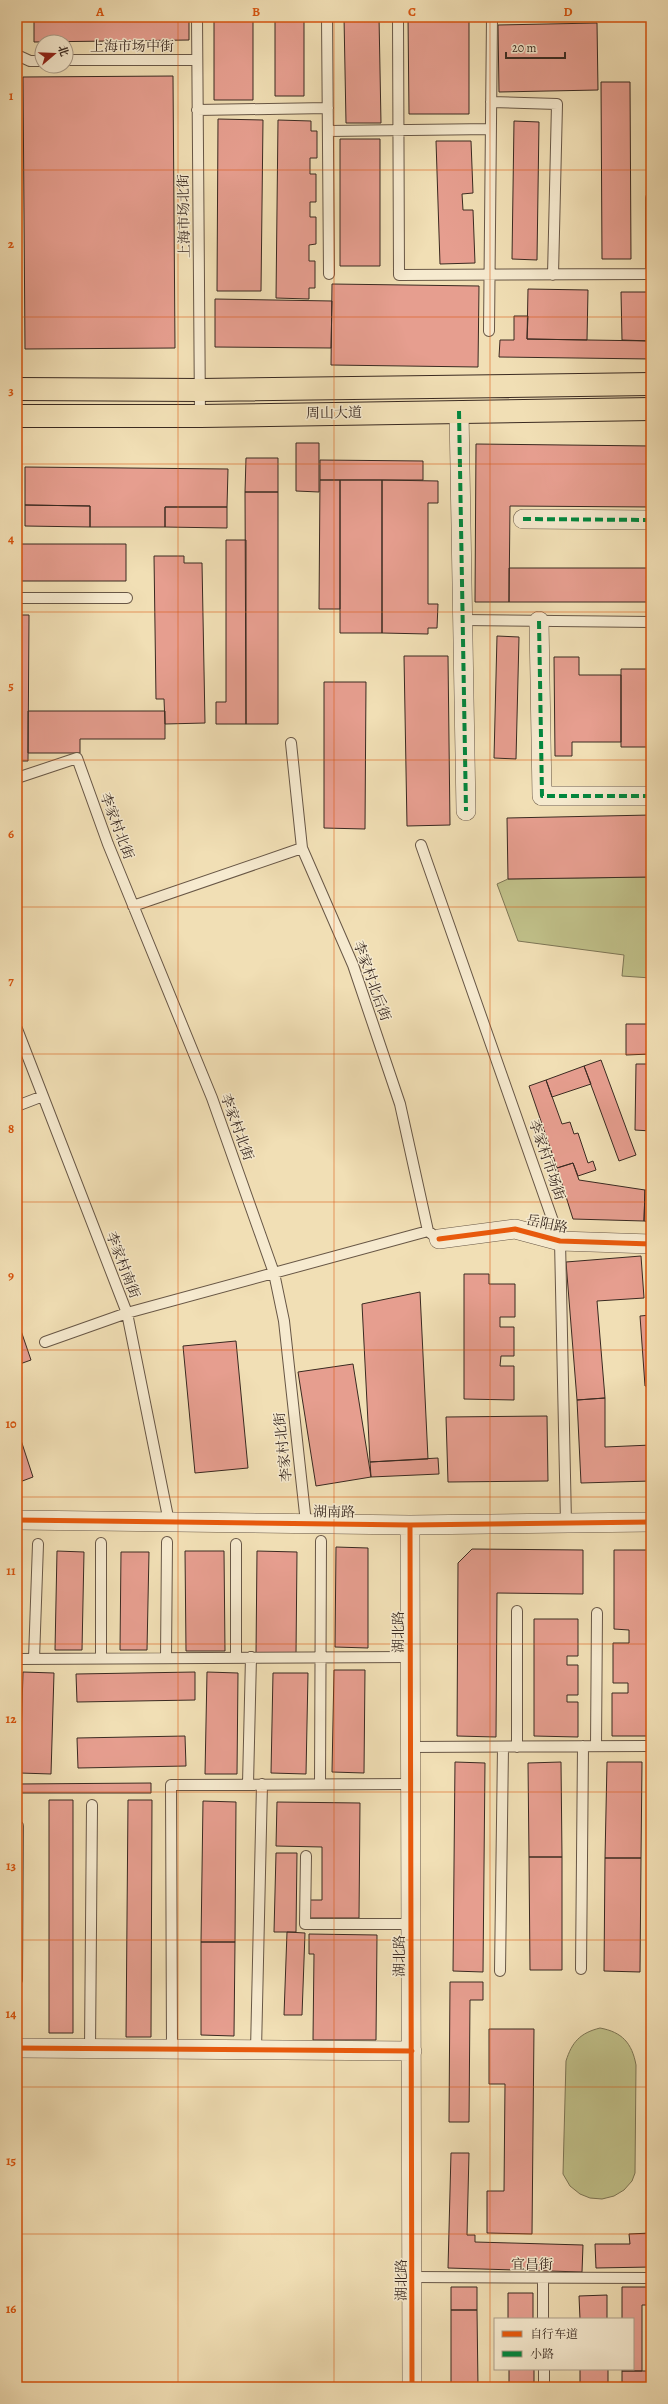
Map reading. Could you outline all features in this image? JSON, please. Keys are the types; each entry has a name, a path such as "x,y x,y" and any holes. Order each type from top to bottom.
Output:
{"main road":[{"name":"周山大道","path":"17,389 200,390 651,384"},
{"name":"周山大道","path":"17,416 200,416 459,411 651,410"}],"street":[{"path":"459,411 466,811"},
{"path":"524,519 651,520"},
{"path":"539,621 542,796 651,796"},
{"name":"岳阳路","path":"434,1235 515,1229 560,1241 651,1244"},
{"name":"湖南路","path":"17,1520 410,1525 651,1522"},
{"name":"湖北路","path":"410,1525 413,2277 412,2387"},
{"path":"17,2048 412,2051"}],"lane":[{"name":"上海市场北街","path":"198,17 197,110 200,416"},
{"path":"327,17 329,274"},
{"path":"398,17 399,275 651,274 651,198"},
{"path":"489,331 492,17"},
{"path":"17,55 34,60"},
{"name":"上海市场中街","path":"74,60 197,60"},
{"path":"491,102 557,104 553,275"},
{"path":"197,110 328,108"},
{"path":"328,131 491,129"},
{"path":"17,598 126,598"},
{"path":"462,620 651,622"},
{"name":"李家村北后街","path":"291,743 302,848 353,965 400,1104 434,1235"},
{"name":"李家村北街","path":"17,778 77,758 133,906 212,1098 274,1273 284,1321 306,1523"},
{"name":"李家村市场街","path":"422,845 560,1241 566,1523"},
{"path":"133,906 302,848"},
{"name":"李家村南街","path":"17,1029 127,1313 169,1522"},
{"path":"17,1106 43,1096"},
{"path":"45,1342 127,1313 274,1273 434,1235"},
{"path":"166,1658 167,1542"},
{"path":"320,1784 321,1542"},
{"path":"101,1543 101,1658"},
{"path":"34,1659 38,1544"},
{"path":"236,1544 236,1658"},
{"path":"517,1610 517,1747"},
{"path":"596,1746 597,1613"},
{"path":"17,1659 410,1657"},
{"path":"248,1784 251,1658"},
{"path":"581,1969 583,1746"},
{"path":"411,1747 651,1746"},
{"path":"500,1971 503,1747"},
{"path":"256,2050 262,1784"},
{"path":"172,2049 171,1785 411,1784"},
{"path":"90,2049 92,1805"},
{"path":"17,1980 18,1826"},
{"path":"306,1856 305,1924 411,1924"},
{"name":"宜昌街","path":"413,2277 651,2278"},
{"path":"543,2278 543,2318"},
{"path":"544,2370 544,2387"}],"green space":[{"path":"651,877 651,978 622,976 624,955 518,941 497,884 508,879"},
{"path":"600,2028 614,2032 625,2040 632,2050 636,2065 635,2173 632,2181 624,2190 614,2196 602,2199 590,2198 580,2194 570,2186 563,2174 566,2061 568,2054 578,2039 593,2030"}],"building":[{"path":"189,17 189,40 74,41 74,34 34,34 34,21"},
{"path":"214,17 253,17 253,100 214,100"},
{"path":"275,17 304,17 304,96 275,96"},
{"path":"344,17 379,17 381,123 346,123"},
{"path":"408,17 469,17 469,114 409,114"},
{"path":"597,23 598,90 499,92 498,25"},
{"path":"173,76 175,348 25,349 23,77"},
{"path":"601,82 630,82 631,259 602,259"},
{"path":"218,119 263,120 261,291 217,291"},
{"path":"278,120 311,121 311,131 317,131 317,158 310,158 310,174 316,174 316,202 310,202 310,217 316,217 316,244 309,245 309,261 315,261 315,288 309,288 309,299 276,298"},
{"path":"514,121 539,122 537,260 512,259"},
{"path":"340,139 380,139 380,266 340,266"},
{"path":"436,141 471,141 473,193 462,194 463,210 473,210 475,263 440,264"},
{"path":"332,284 479,286 478,367 331,365"},
{"path":"528,289 588,290 587,340 527,339"},
{"path":"621,292 651,292 651,341 622,340"},
{"path":"215,299 332,301 331,348 215,347"},
{"path":"514,316 528,316 527,339 651,341 651,359 499,357 500,340 514,340"},
{"path":"296,443 319,443 319,492 296,491"},
{"path":"476,444 651,446 651,507 510,506 509,602 475,602"},
{"path":"246,458 278,458 278,492 245,492"},
{"path":"320,460 423,461 423,480 320,480"},
{"path":"25,467 228,469 227,507 165,507 165,527 90,527 90,506 25,505"},
{"path":"320,480 340,480 340,609 319,609"},
{"path":"340,480 382,480 382,633 340,633"},
{"path":"382,480 438,481 438,503 428,503 428,604 438,604 437,628 428,628 428,634 382,633"},
{"path":"245,492 278,492 278,724 246,724"},
{"path":"25,505 90,506 90,527 25,526"},
{"path":"165,507 227,507 227,528 165,527"},
{"path":"647,534 651,534 651,602 509,602 509,568 647,568"},
{"path":"226,540 246,540 246,724 216,724 216,702 226,702"},
{"path":"17,544 126,544 126,581 17,581"},
{"path":"154,556 184,556 184,563 202,563 205,723 165,724 164,699 156,699"},
{"path":"17,615 29,615 28,761 17,761"},
{"path":"497,636 519,637 516,759 494,758"},
{"path":"404,656 448,656 450,825 407,826"},
{"path":"554,657 579,657 579,675 621,675 621,742 572,742 572,756 555,756"},
{"path":"621,669 651,669 651,747 621,747"},
{"path":"324,682 366,682 365,829 324,828"},
{"path":"28,711 165,711 165,739 80,739 80,753 28,753"},
{"path":"651,815 651,877 508,879 507,818"},
{"path":"626,1024 651,1024 651,1054 626,1055"},
{"path":"601,1060 636,1155 619,1161 584,1066"},
{"path":"636,1064 651,1064 651,1131 635,1130"},
{"path":"584,1066 591,1084 552,1097 546,1080"},
{"path":"546,1080 562,1124 570,1122 574,1134 578,1133 588,1163 593,1161 596,1170 578,1176 573,1163 557,1168 529,1086"},
{"path":"573,1163 579,1180 645,1190 644,1221 573,1219 557,1168"},
{"path":"645,1190 651,1190 651,1222 644,1221"},
{"path":"641,1256 644,1298 597,1301 605,1398 577,1400 566,1262"},
{"path":"464,1274 489,1274 489,1284 515,1284 515,1317 500,1317 500,1327 514,1327 514,1356 501,1356 500,1366 514,1366 514,1400 464,1399"},
{"path":"420,1292 428,1459 370,1462 362,1304"},
{"path":"651,1315 651,1386 645,1386 640,1316"},
{"path":"17,1319 31,1360 17,1365"},
{"path":"236,1341 248,1468 195,1473 183,1346"},
{"path":"353,1364 371,1477 316,1486 298,1372"},
{"path":"605,1398 605,1447 651,1445 651,1481 581,1483 577,1400"},
{"path":"547,1416 548,1481 448,1482 446,1417"},
{"path":"17,1428 33,1477 17,1483"},
{"path":"438,1458 439,1474 371,1477 370,1462"},
{"path":"336,1547 368,1548 368,1648 335,1647"},
{"path":"472,1549 583,1550 583,1594 497,1593 496,1737 457,1736 458,1563"},
{"path":"614,1550 651,1550 651,1736 612,1736 612,1693 628,1693 628,1683 613,1683 613,1643 629,1643 629,1630 614,1629"},
{"path":"57,1551 84,1552 82,1650 55,1650"},
{"path":"185,1551 224,1551 225,1651 186,1651"},
{"path":"257,1551 297,1552 296,1654 256,1654"},
{"path":"18,1552 19,1651 17,1651"},
{"path":"121,1552 149,1552 147,1650 120,1650"},
{"path":"534,1619 578,1619 578,1656 567,1656 567,1665 578,1665 578,1695 567,1695 567,1702 578,1702 578,1737 534,1736"},
{"path":"334,1670 365,1670 364,1773 332,1772"},
{"path":"23,1672 54,1673 51,1774 20,1773"},
{"path":"195,1672 195,1700 77,1702 76,1674"},
{"path":"207,1672 238,1673 237,1774 205,1774"},
{"path":"273,1673 308,1673 306,1774 271,1773"},
{"path":"185,1736 186,1766 78,1768 77,1738"},
{"path":"455,1762 485,1763 483,1972 453,1971"},
{"path":"561,1762 562,1857 529,1857 528,1763"},
{"path":"607,1762 642,1762 641,1858 605,1858"},
{"path":"151,1783 151,1793 17,1793 17,1784"},
{"path":"49,1800 73,1800 73,2033 49,2033"},
{"path":"128,1800 152,1800 151,2037 126,2037"},
{"path":"203,1801 236,1802 235,1942 201,1942"},
{"path":"277,1802 360,1803 359,1918 310,1918 310,1900 322,1900 322,1847 276,1846"},
{"path":"276,1853 297,1853 296,1932 274,1932"},
{"path":"529,1857 562,1857 562,1970 530,1970"},
{"path":"605,1858 641,1858 640,1972 604,1971"},
{"path":"287,1932 305,1933 302,2015 284,2015"},
{"path":"309,1934 377,1935 376,2040 313,2040 314,1954 309,1954"},
{"path":"201,1942 235,1942 234,2036 201,2035"},
{"path":"450,1982 483,1982 483,2000 470,2000 469,2122 449,2122"},
{"path":"489,2029 534,2029 532,2234 487,2233 487,2191 504,2191 505,2084 489,2084"},
{"path":"451,2153 469,2153 467,2235 475,2235 475,2242 583,2245 582,2272 448,2268"},
{"path":"651,2233 651,2267 596,2268 595,2244 630,2244 629,2234"},
{"path":"451,2287 477,2287 477,2310 451,2310"},
{"path":"622,2287 651,2287 651,2305 642,2305 642,2371 622,2371 634,2370 634,2318 622,2318"},
{"path":"508,2293 533,2293 533,2318 508,2318"},
{"path":"607,2295 607,2318 580,2318 579,2296"},
{"path":"451,2310 477,2310 478,2387 451,2387"},
{"path":"509,2370 534,2370 534,2387 509,2387"},
{"path":"580,2370 608,2370 608,2387 580,2387"},
{"path":"622,2371 651,2371 651,2387 622,2387"}],"marked path":[{"path":"459,411 466,811"},
{"path":"523,519 651,520"},
{"path":"539,621 542,796 651,796"}],"cycle path":[{"path":"439,1239 515,1229 560,1241 651,1244"},
{"path":"17,1520 410,1525 651,1522"},
{"path":"410,1525 412,2387"},
{"path":"17,2048 412,2051"}]}
